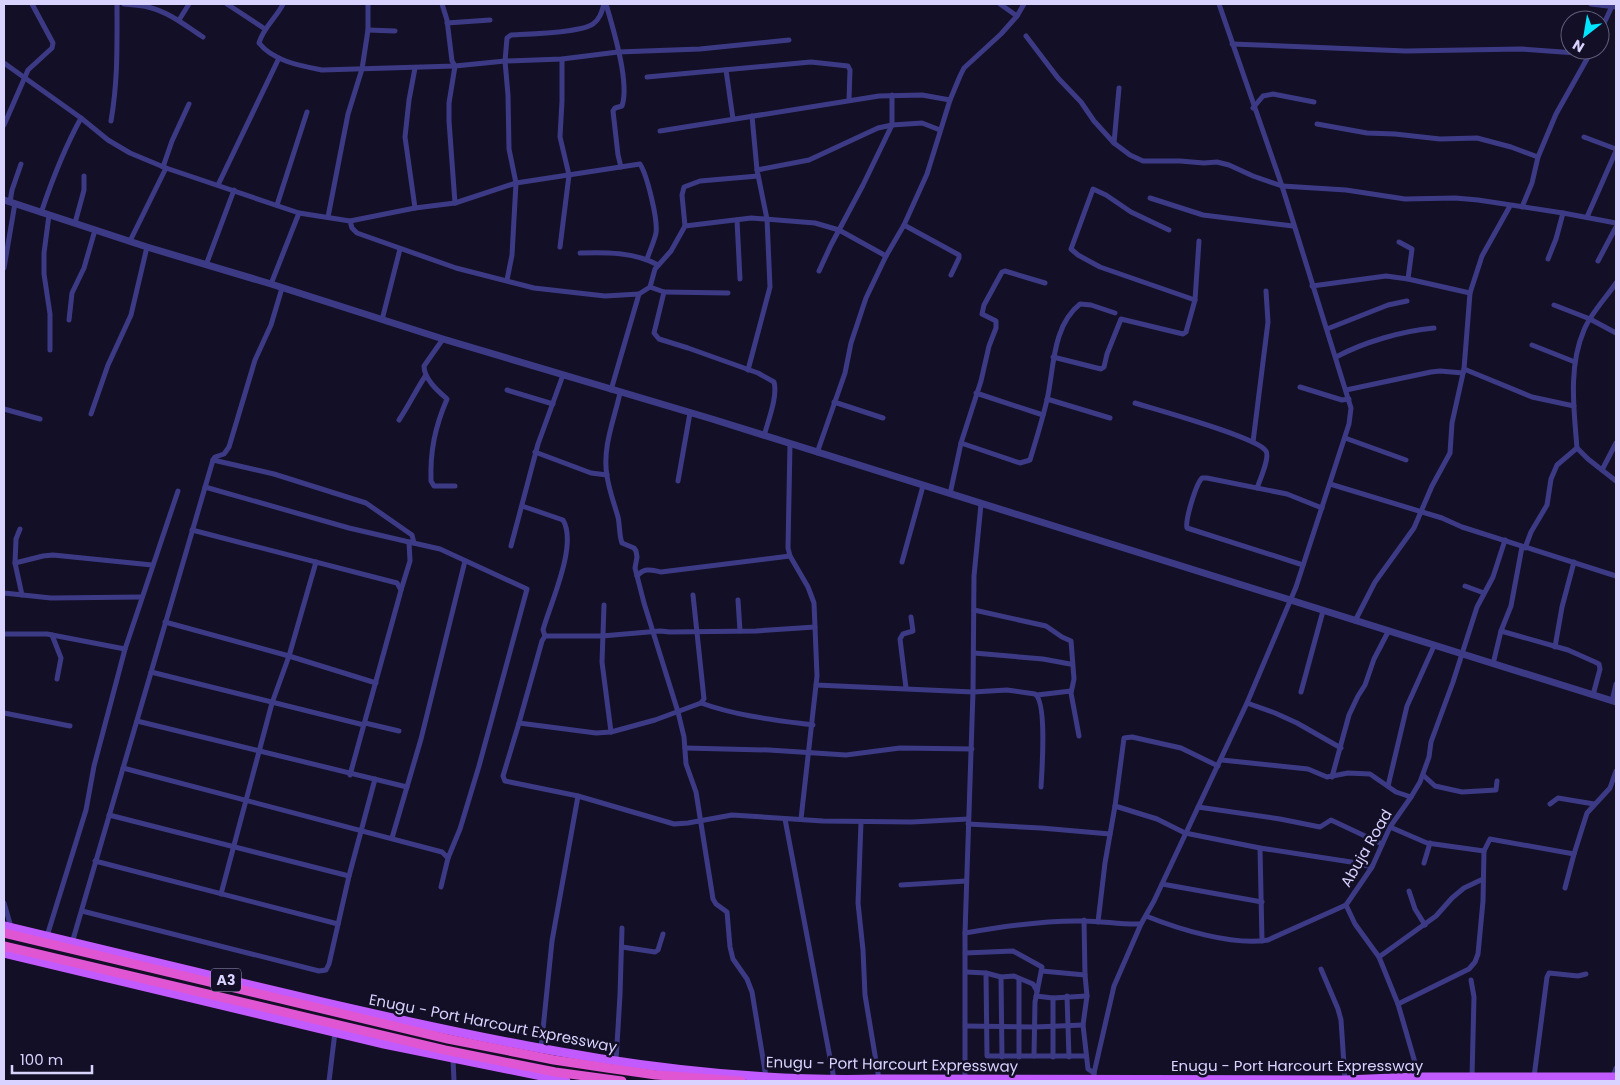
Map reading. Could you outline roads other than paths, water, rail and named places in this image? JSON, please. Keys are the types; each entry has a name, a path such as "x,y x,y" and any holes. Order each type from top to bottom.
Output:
{"highway":[{"name":"Enugu - Port Harcourt Expressway","path":"6,929 207,982 554,1060 656,1075 742,1081"},
{"path":"4,946 204,994 447,1056"},
{"path":"204,994 207,982"},
{"name":"A3","path":"447,1056 622,1081"}],"main road":[{"name":"Enugu - Port Harcourt Expressway","path":"6,929 47,936 448,1035 690,1072 834,1080 1094,1076 1345,1080 1615,1074"},
{"name":"A3","path":"4,953 335,1032 543,1079 566,1081"}],"street":[{"path":"4,125 28,70 52,48 53,43 32,4"},
{"path":"111,121 118,60 116,4"},
{"path":"124,4 146,6 157,10 179,20 204,38"},
{"path":"179,20 189,4"},
{"path":"227,4 266,29"},
{"path":"283,4 259,43 263,48 279,58 302,66 322,70 455,66 505,61 562,59 618,52 700,49 789,40"},
{"path":"328,217 348,114 362,69 368,30 368,4"},
{"path":"442,4 452,61 455,66 449,103 454,203"},
{"path":"605,4 624,79 624,101 622,106 615,108 613,111 621,167"},
{"path":"507,280 512,246 516,183 509,148 505,61 506,38 511,35 560,31 591,26 601,15 605,4"},
{"path":"1000,4 1017,16"},
{"path":"816,453 844,373 850,343 866,298 886,256 904,225 927,174 950,100 964,68 1001,34 1017,16 1024,4"},
{"path":"1094,1076 1114,986 1141,924 1222,760 1290,600 1345,438 1351,408 1282,186 1253,108 1219,4"},
{"path":"1591,4 1614,6"},
{"path":"447,24 490,20"},
{"path":"368,30 395,31"},
{"path":"1026,36 1058,78 1081,102 1094,121 1114,143 1130,155 1143,160 1217,162 1282,186 1346,190 1405,199 1455,198 1564,213 1616,223"},
{"path":"1232,44 1406,51 1521,49 1560,51"},
{"path":"218,185 279,58"},
{"path":"560,247 569,175 560,137 562,59"},
{"path":"1522,207 1532,183 1538,157 1556,114 1586,60"},
{"path":"647,77 810,62 848,66 850,70 849,100"},
{"path":"4,63 81,118 108,140 130,153 164,168 299,213 350,221 415,208 454,203 516,183 641,165 650,192 656,232 647,259"},
{"path":"415,68 405,137 415,208"},
{"path":"726,70 733,119"},
{"path":"1114,143 1118,88"},
{"path":"660,131 849,100 851,102 922,94 950,100"},
{"path":"1253,108 1263,96 1273,94 1314,102"},
{"path":"819,271 892,125 892,96"},
{"path":"130,241 164,168 172,141 189,104"},
{"path":"277,205 308,112"},
{"path":"748,370 770,287 767,219 757,173 752,116"},
{"path":"41,213 51,181 81,118"},
{"path":"350,221 352,228 357,233 400,249 456,268 534,288 605,296 639,294 650,286 658,265 671,251 685,226 682,195 684,187 700,181 757,173 809,160 878,128 922,123 940,130"},
{"path":"1317,124 1367,133 1440,139 1477,138 1511,147 1538,157"},
{"path":"1584,137 1616,150 1587,217"},
{"path":"4,268 9,202 21,164"},
{"path":"76,223 84,190 84,176"},
{"path":"1169,230 1131,212 1106,194 1093,189 1071,249 1085,260 1100,267 1194,300"},
{"path":"206,265 234,190"},
{"path":"1150,198 1203,215 1294,226"},
{"path":"9,202 146,247 271,284 563,376 690,413 1593,695 1614,701 1616,684"},
{"path":"1355,621 1376,582 1404,544 1422,512 1432,486 1450,453 1452,422 1463,371 1470,293 1482,256 1510,206"},
{"path":"271,284 299,213"},
{"path":"1548,259 1564,213"},
{"path":"49,215 44,253 44,274 50,314 50,350"},
{"path":"685,226 736,220 767,219 815,223 839,230 886,256"},
{"path":"736,220 740,279"},
{"path":"904,225 959,255 960,258 950,275"},
{"path":"1598,261 1616,227"},
{"path":"69,320 72,292 84,268 95,230"},
{"path":"1054,357 1101,369 1104,367 1107,354 1121,319 1183,334 1188,329 1194,300 1199,242"},
{"path":"1400,242 1412,249 1408,279"},
{"path":"91,414 108,365 131,315 146,247"},
{"path":"382,320 400,249"},
{"path":"580,253 606,252 647,259 658,265"},
{"path":"950,494 961,443 997,323 982,314 982,311 1002,272 1009,271 1045,283"},
{"path":"1312,286 1386,276 1470,293"},
{"path":"1616,283 1584,328 1578,346 1574,406 1576,448 1616,482"},
{"path":"650,286 664,292 728,293"},
{"path":"72,943 213,460 215,457 226,452 229,447 255,360 270,325 282,288"},
{"path":"1253,442 1268,322 1266,291"},
{"path":"664,292 654,333 659,340 688,348 769,378 774,382 776,387 764,436"},
{"path":"611,390 639,294"},
{"path":"1327,329 1388,305 1407,301"},
{"path":"961,443 1014,462 1025,463 1030,460 1047,399 1054,357 1067,319 1073,309 1080,304 1091,305 1116,313"},
{"path":"1554,304 1590,319 1616,333"},
{"path":"1336,357 1350,349 1395,334 1415,329 1434,328"},
{"path":"443,339 424,366 426,376 436,389 448,399 442,411 431,446 431,481 434,486 456,486"},
{"path":"1532,346 1576,362"},
{"path":"1346,390 1431,372 1463,371 1532,397 1574,406"},
{"path":"399,420 426,376"},
{"path":"511,546 536,452 563,376"},
{"path":"1300,387 1342,400 1349,399"},
{"path":"506,390 553,404"},
{"path":"620,393 606,448 607,475 622,543 634,548 636,551 635,568 652,632 678,712 686,764 696,792 713,899 716,904 727,912 733,959 747,979 752,992 766,1077"},
{"path":"976,393 1043,416"},
{"path":"1047,399 1110,418"},
{"path":"834,402 883,418"},
{"path":"1136,403 1238,435 1266,450 1267,456 1257,488"},
{"path":"4,409 40,419"},
{"path":"678,481 690,413"},
{"path":"1345,438 1406,460"},
{"path":"1602,470 1616,443"},
{"path":"790,444 788,548 790,556 808,587 814,604 815,627 816,685 801,819"},
{"path":"1493,664 1511,606 1524,548 1546,505 1551,479 1557,465 1576,448"},
{"path":"536,452 591,473 607,475"},
{"path":"213,460 274,474 366,503 412,535 410,561 350,775"},
{"path":"1303,566 1186,527 1198,482 1202,478 1231,482 1287,494 1322,508"},
{"path":"1330,484 1442,518 1462,527 1524,548 1616,576"},
{"path":"902,562 923,486"},
{"path":"205,487 349,528 440,549 527,589 479,766 460,829 448,858 441,887"},
{"path":"47,936 86,810 94,766 125,649 178,491"},
{"path":"965,1079 965,933 972,749 974,576 981,504"},
{"path":"522,506 563,520 566,525 567,543 564,562 543,630 545,636 503,776 505,781 578,796 674,824 732,815 861,822 968,822 1110,834"},
{"path":"20,529 16,539 15,563 22,595"},
{"path":"192,530 397,584 401,590"},
{"name":"Abuja Road","path":"1418,1077 1398,1004 1379,957 1356,924 1346,905 1372,867 1390,827 1411,797 1423,775 1431,742 1477,607 1493,577 1505,540"},
{"path":"15,563 53,555 152,565"},
{"path":"637,576 642,571 648,569 661,572 790,556"},
{"path":"392,838 421,739 465,560"},
{"path":"221,894 272,702 316,562"},
{"path":"1555,647 1562,608 1574,562"},
{"path":"1465,586 1484,593"},
{"path":"4,593 51,598 141,597"},
{"path":"519,724 596,733 611,732 678,712 701,703 704,699 694,595"},
{"path":"738,600 740,631"},
{"path":"604,605 602,662 611,732"},
{"path":"974,610 1046,626 1071,641 1074,679 1071,691 1080,736"},
{"path":"1301,692 1322,610"},
{"path":"906,688 900,639 903,634 913,631 911,617"},
{"path":"165,622 376,683"},
{"path":"545,636 602,636 660,630 697,632 793,630 815,627"},
{"path":"1502,631 1568,650 1599,664 1600,669 1593,695"},
{"path":"1332,777 1349,715 1365,685 1374,659 1388,632"},
{"path":"4,634 52,635 125,649"},
{"path":"52,635 61,658 57,679"},
{"path":"1388,786 1407,706 1434,646"},
{"path":"974,653 1044,659 1070,664"},
{"path":"151,672 364,724 399,730"},
{"path":"816,685 973,692 1007,690 1037,695 1071,691"},
{"path":"1037,695 1040,699 1043,729 1041,787"},
{"path":"701,703 741,714 813,725"},
{"path":"1247,703 1297,723 1341,748"},
{"path":"4,713 70,726"},
{"path":"136,721 350,775 407,787"},
{"path":"1098,922 1124,738 1127,737 1181,748 1218,766"},
{"path":"685,748 846,755 900,748 972,749"},
{"path":"1222,760 1308,769 1327,777 1348,773 1370,774 1396,792 1411,797"},
{"path":"123,768 392,838 442,852 448,858"},
{"path":"1565,888 1587,813 1610,788 1616,770"},
{"path":"1423,775 1435,786 1462,792 1496,790 1497,781"},
{"path":"82,911 319,971 326,970 375,779"},
{"path":"540,1049 552,942 578,796"},
{"path":"1550,804 1558,798 1594,804"},
{"path":"1115,806 1157,819 1185,833 1372,867"},
{"path":"1198,807 1320,827 1331,820 1382,844"},
{"path":"109,815 349,876"},
{"path":"786,819 834,1080"},
{"path":"861,822 858,903 865,995 879,1078"},
{"path":"1390,827 1430,843 1484,852"},
{"path":"1398,1004 1469,969 1475,962 1478,954 1484,852 1490,839 1574,854"},
{"path":"1424,863 1430,843"},
{"path":"1260,848 1262,941"},
{"path":"95,862 338,924"},
{"path":"1379,957 1425,925 1464,888 1483,879"},
{"path":"901,885 966,881"},
{"path":"1162,884 1262,902"},
{"path":"1409,891 1415,909 1425,925"},
{"path":"4,903 6,929"},
{"path":"1146,916 1205,935 1236,940 1262,941 1346,905"},
{"path":"965,933 1002,927 1084,920 1141,924"},
{"path":"1084,920 1087,996 1083,1026 1085,1056 1088,1069 1094,1076"},
{"path":"616,1061 622,928"},
{"path":"622,947 655,952 661,944 663,934"},
{"path":"965,953 1013,951 1042,967 1036,994 1034,1056"},
{"path":"1321,969 1341,1020 1345,1080"},
{"path":"1042,971 1085,975"},
{"path":"966,972 992,973 1001,977 1014,976 1033,984 1036,994"},
{"path":"986,973 986,1055 988,1057 1085,1056"},
{"path":"1534,1077 1549,973 1578,976 1586,974"},
{"path":"1001,977 1002,1057"},
{"path":"1019,979 1019,1057"},
{"path":"1472,980 1474,997 1472,1077"},
{"path":"1036,994 1053,998 1087,996"},
{"path":"1067,996 1069,1057"},
{"path":"1053,998 1053,1057"},
{"path":"966,1026 1083,1026"},
{"path":"329,1081 335,1032"},
{"path":"447,1056 454,1081"}]}
